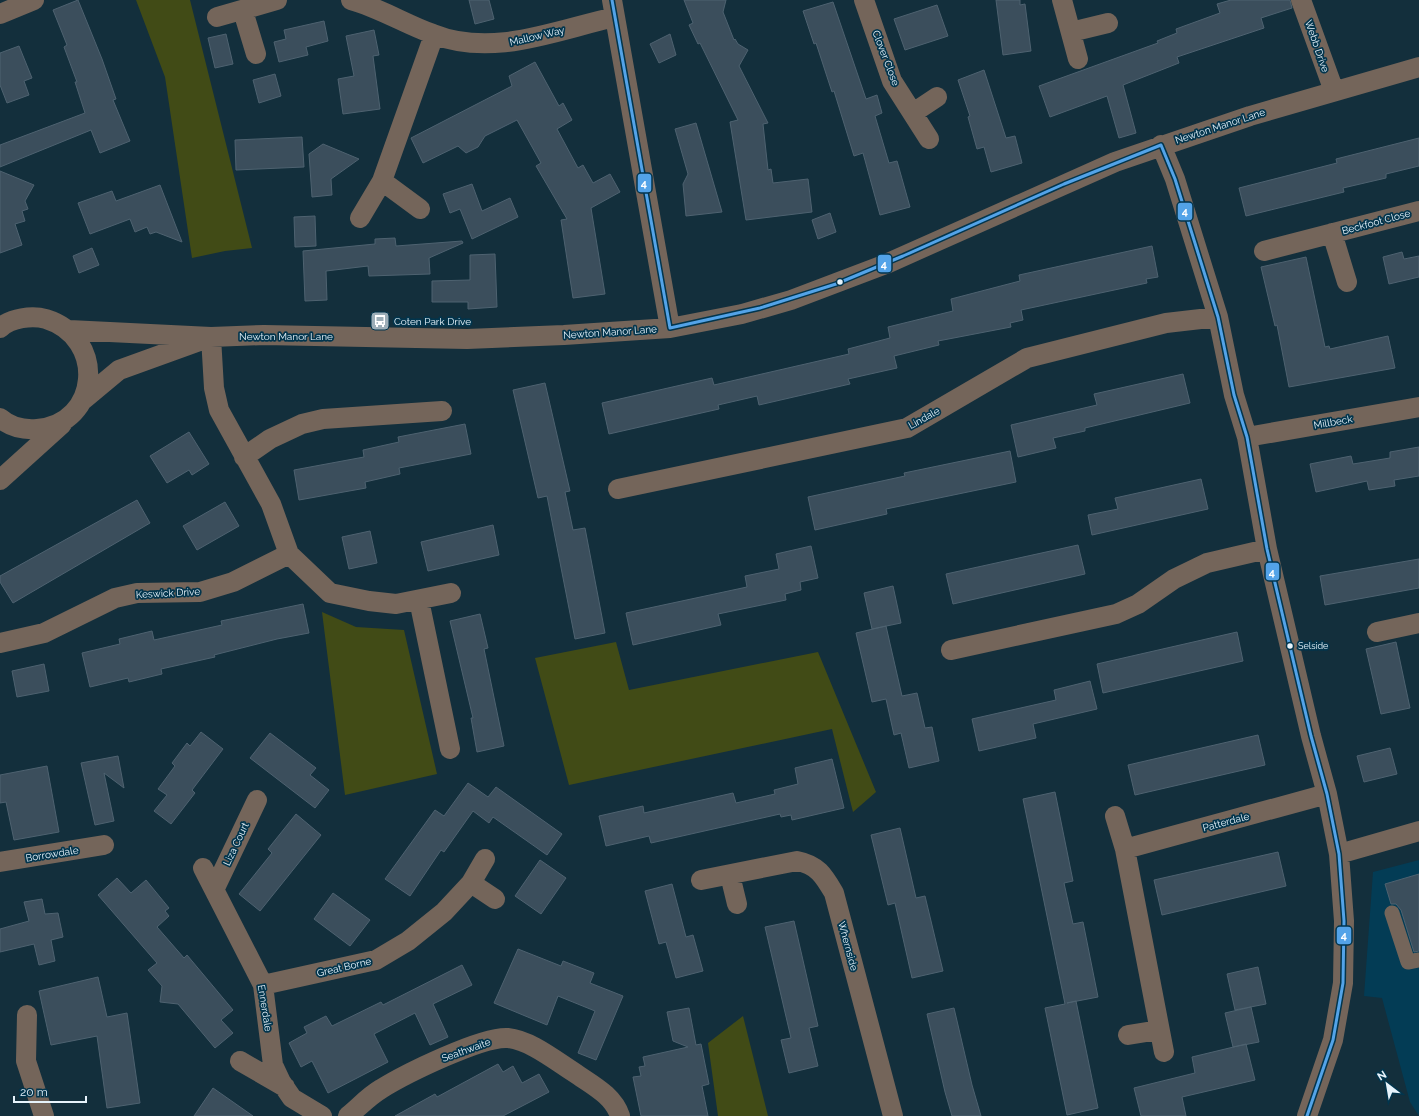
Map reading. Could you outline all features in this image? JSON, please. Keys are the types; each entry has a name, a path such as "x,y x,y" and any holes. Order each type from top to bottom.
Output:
{"street":[{"path":"0,14 34,0"},
{"path":"217,17 243,11 277,0"},
{"name":"Mallow Way","path":"351,0 369,4 434,35 476,44 508,43 614,9"},
{"name":"Clover Close","path":"864,0 892,80 929,139"},
{"path":"1062,0 1078,59"},
{"name":"Webb Drive","path":"1302,0 1334,91"},
{"path":"614,9 670,328"},
{"path":"243,11 256,54"},
{"path":"1071,32 1108,23"},
{"path":"360,218 382,181 434,35"},
{"name":"Newton Manor Lane","path":"69,330 212,337 264,335 467,339 564,335 670,328 742,314 791,300 886,264 1115,162 1161,145 1250,116 1419,67"},
{"path":"913,113 937,98"},
{"path":"1161,145 1175,179 1218,317 1234,395 1247,437 1267,549 1311,736 1327,794 1339,854 1344,921 1343,983 1333,1040 1307,1116"},
{"path":"382,181 420,209"},
{"name":"Beckfoot Close","path":"1264,251 1419,210"},
{"name":"Beckfoot Close","path":"1332,233 1347,282"},
{"path":"1,326 29,317 43,318 57,322 69,330 84,350 88,369 89,375 83,400"},
{"name":"Lindale","path":"618,489 907,428 1027,358 1166,323 1218,317"},
{"path":"212,337 214,388 219,410 271,504 289,554 330,593 369,601 396,604 450,593"},
{"name":"Newton Manor Lane","path":"68,418 83,400 119,370 212,337"},
{"name":"Millbeck","path":"1247,437 1419,407"},
{"path":"244,457 270,439 302,424 323,418 442,411"},
{"path":"0,418 5,422 26,429 48,428 68,418"},
{"path":"0,480 68,418"},
{"path":"951,650 1116,614 1138,604 1174,579 1207,564 1267,549"},
{"name":"Keswick Drive","path":"0,643 44,633 115,598 136,593 200,592 233,582 289,554"},
{"path":"419,600 450,749"},
{"path":"1376,632 1419,623"},
{"name":"Patterdale","path":"1124,849 1327,794"},
{"name":"Liza Court","path":"214,888 257,800"},
{"path":"1115,816 1124,849 1164,1052"},
{"path":"1339,854 1419,831"},
{"name":"Borrowdale","path":"0,862 104,846"},
{"name":"Great Borne","path":"263,985 376,960 408,941 444,912 471,883 485,859"},
{"name":"Whernside","path":"701,880 797,861 810,864 825,878 834,893 893,1116"},
{"name":"Ennerdale","path":"203,868 263,985 273,1065 292,1098 322,1116"},
{"path":"730,875 737,904"},
{"path":"471,883 495,899"},
{"path":"1392,913 1408,962 1419,960"},
{"path":"27,1015 26,1061 44,1116"},
{"path":"1128,1035 1159,1030"},
{"name":"Seathwaite","path":"348,1116 380,1089 431,1062 494,1039 508,1038 544,1052 606,1094 617,1108 620,1116"},
{"path":"240,1061 285,1088"}],"shaded area":[{"path":"1419,860 1419,1116 1410,1102 1382,998 1364,996 1373,872"}],"green space":[{"path":"136,0 190,0 252,248 225,251 192,258 165,77"},
{"path":"322,612 356,627 404,630 437,774 345,795"},
{"path":"616,642 629,690 818,652 876,792 853,812 832,729 569,785 535,658"},
{"path":"743,1016 768,1116 718,1116 708,1043"}],"building":[{"path":"78,0 102,59 116,99 113,100 130,141 100,153 91,130 0,167 0,145 85,113 75,82 77,82 64,47 67,45 53,10"},
{"path":"469,0 489,0 494,19 475,24"},
{"path":"684,0 726,0 723,12 734,40 735,39 738,44 748,50 739,66 768,123 763,124 768,170 771,169 773,183 808,179 812,212 746,220 730,122 738,120 700,43 698,44 689,25 693,23"},
{"path":"996,0 1020,0 1020,5 1025,4 1031,51 1003,55"},
{"path":"1231,0 1290,0 1292,8 1261,18 1264,28 1177,57 1179,63 1123,85 1136,133 1119,138 1107,96 1050,117 1039,86 1158,43 1157,41 1177,33 1176,29 1220,13 1217,4"},
{"path":"833,2 866,99 877,95 882,113 875,116 889,163 897,161 910,207 880,215 863,153 854,156 834,91 832,92 816,43 814,44 803,11"},
{"path":"937,5 948,36 905,50 894,19"},
{"path":"324,21 328,41 306,47 308,55 279,62 274,42 286,39 284,30"},
{"path":"374,30 379,55 373,56 380,109 343,114 338,79 354,76 346,36"},
{"path":"226,34 233,64 215,68 208,38"},
{"path":"670,34 676,55 659,63 650,44"},
{"path":"19,46 32,78 24,81 29,95 7,103 0,85 0,53"},
{"path":"535,62 559,106 563,103 572,120 557,129 578,168 583,165 593,183 610,174 620,192 591,208 605,294 573,298 561,220 567,219 536,166 541,163 517,120 485,136 478,147 466,153 458,146 423,163 411,138 512,86 509,76"},
{"path":"984,70 1006,138 1015,136 1022,163 991,172 984,147 977,149 968,117 970,116 958,80"},
{"path":"275,74 281,96 259,103 253,80"},
{"path":"696,123 722,212 686,216 683,184 688,174 675,129"},
{"path":"302,137 304,167 236,170 235,140"},
{"path":"1419,138 1419,166 1386,174 1386,178 1343,188 1344,192 1246,216 1239,188 1337,163 1336,159"},
{"path":"323,144 359,159 331,179 332,195 312,197 309,154"},
{"path":"0,171 34,185 25,201 28,209 22,211 25,221 15,224 22,245 0,253"},
{"path":"472,184 482,211 510,198 518,217 472,239 460,209 450,213 443,194"},
{"path":"160,185 182,242 156,232 150,234 147,227 135,232 130,219 90,234 78,203 112,191 116,201"},
{"path":"830,213 836,232 818,239 812,220"},
{"path":"315,216 316,246 295,247 294,217"},
{"path":"395,238 396,246 462,241 463,243 429,258 430,274 369,276 368,266 326,271 327,300 305,301 303,251 375,244 375,239"},
{"path":"1152,246 1158,277 1146,279 1147,283 1021,310 1023,320 1010,323 1011,327 938,341 939,345 894,356 897,368 848,379 850,384 759,405 757,396 718,405 719,409 609,434 602,403 712,378 714,385 849,354 848,349 890,338 888,327 953,311 951,299 1020,281 1019,275"},
{"path":"92,248 99,265 79,273 73,256"},
{"path":"1402,252 1404,259 1419,256 1419,277 1389,284 1383,257"},
{"path":"495,254 497,307 468,309 468,302 432,302 432,281 470,280 470,255"},
{"path":"1306,257 1325,347 1329,346 1330,349 1388,336 1395,368 1289,387 1277,325 1275,326 1261,267"},
{"path":"1183,374 1190,403 1085,428 1085,431 1053,438 1056,448 1018,457 1011,425 1097,405 1094,394"},
{"path":"545,383 570,491 565,492 573,530 585,528 605,633 575,639 547,496 538,498 513,390"},
{"path":"465,424 471,454 399,468 400,474 365,482 366,488 299,500 294,470 364,457 363,450 399,442 398,437"},
{"path":"189,432 209,464 192,475 189,470 167,483 150,456"},
{"path":"1419,447 1419,476 1394,480 1395,486 1369,490 1367,481 1316,492 1310,464 1351,456 1353,464 1390,458 1390,452"},
{"path":"1010,451 1016,482 886,509 887,514 815,530 808,497 905,476 904,473"},
{"path":"1201,479 1208,509 1092,535 1088,515 1118,509 1115,498"},
{"path":"137,500 150,523 13,603 0,582 0,576"},
{"path":"225,502 239,526 197,550 183,526"},
{"path":"493,525 499,555 428,571 421,542"},
{"path":"370,531 377,563 349,569 342,537"},
{"path":"1078,545 1085,574 953,604 946,574"},
{"path":"811,546 818,578 800,582 801,590 785,594 786,600 718,614 721,625 633,645 626,613 747,587 745,576 779,569 776,554"},
{"path":"1419,559 1419,588 1325,605 1320,576"},
{"path":"893,586 901,623 872,629 864,593"},
{"path":"303,604 309,633 277,639 214,655 215,657 161,669 162,674 129,682 128,678 90,687 82,653 120,644 119,639 152,631 154,640 222,625 221,621"},
{"path":"480,614 488,648 484,649 504,746 477,752 471,718 473,718 450,621"},
{"path":"886,626 902,696 917,693 925,728 932,727 939,761 909,768 901,733 894,735 886,699 872,702 856,633"},
{"path":"1237,632 1243,661 1103,693 1097,664"},
{"path":"1396,642 1410,708 1381,714 1366,649"},
{"path":"44,664 49,691 17,697 12,671"},
{"path":"1090,681 1097,709 1033,724 1036,738 979,751 972,719 1056,700 1054,690"},
{"path":"201,732 223,749 192,790 195,793 171,824 154,811 167,795 158,789 175,766 172,763 187,743 190,746"},
{"path":"270,733 316,768 310,775 329,790 315,808 250,758"},
{"path":"1258,735 1265,765 1135,795 1128,765"},
{"path":"1390,748 1397,774 1364,782 1357,756"},
{"path":"118,756 124,788 104,773 114,821 95,825 81,763"},
{"path":"832,759 844,808 792,820 791,815 781,817 780,814 651,843 649,836 606,846 599,816 643,806 644,813 733,793 736,803 775,794 774,790 798,784 795,768"},
{"path":"47,766 59,832 14,840 6,802 0,803 0,775"},
{"path":"468,783 488,797 496,787 562,834 547,855 493,817 489,823 473,811 444,852 441,850 410,896 385,879 435,810 444,816"},
{"path":"1055,792 1073,881 1064,883 1073,924 1083,922 1098,997 1076,1001 1098,1108 1067,1115 1045,1008 1065,1004 1023,799"},
{"path":"296,814 321,835 260,911 239,894 272,853 268,849"},
{"path":"900,828 916,898 925,896 943,971 912,978 895,903 888,905 871,835"},
{"path":"1278,852 1286,886 1162,915 1154,880"},
{"path":"540,860 566,878 541,914 515,896"},
{"path":"1419,874 1419,951 1414,952 1401,910 1396,904 1391,904 1385,884"},
{"path":"117,878 131,893 146,880 169,908 165,911 169,916 157,927 184,958 187,955 233,1010 221,1020 233,1033 215,1048 178,1004 160,1002 162,986 148,970 157,963 98,895"},
{"path":"672,884 686,937 693,935 703,971 676,978 666,942 659,944 645,891"},
{"path":"333,893 370,920 350,946 314,919"},
{"path":"42,899 45,914 58,913 63,937 51,940 55,961 39,965 34,944 0,952 0,929 29,921 24,902"},
{"path":"794,921 818,1026 809,1028 818,1066 789,1073 781,1040 791,1038 765,927"},
{"path":"518,949 561,966 563,961 594,973 590,983 623,996 596,1060 578,1053 595,1011 558,996 547,1025 494,1003"},
{"path":"462,965 472,985 433,1004 448,1037 430,1045 415,1013 374,1034 388,1062 328,1093 312,1061 301,1067 289,1043 307,1033 304,1027 326,1016 332,1026 381,1002 383,1005"},
{"path":"1258,967 1266,1004 1235,1010 1227,974"},
{"path":"98,977 107,1017 127,1013 140,1103 107,1108 97,1036 51,1045 39,991"},
{"path":"1251,1007 1259,1042 1233,1047 1225,1013"},
{"path":"689,1008 696,1045 701,1044 709,1084 702,1086 708,1116 641,1116 633,1077 641,1076 639,1067 645,1066 643,1057 688,1047 673,1041 667,1012"},
{"path":"954,1008 972,1085 981,1116 952,1116 945,1092 927,1014"},
{"path":"1246,1044 1255,1080 1182,1097 1186,1116 1141,1116 1134,1088 1195,1073 1192,1057"},
{"path":"498,1064 503,1072 513,1066 522,1083 539,1074 549,1092 503,1116 395,1116 435,1094 437,1097"},
{"path":"213,1088 253,1116 194,1116"}],"transit line":[{"name":"4","path":"612,0 670,328 760,308 836,284 903,256 1064,184 1161,145 1175,179 1218,317 1234,395 1247,437 1267,549 1311,736 1327,794 1339,854 1344,921 1343,983 1333,1040 1307,1116"}],"place":[{"name":"Coten Park Drive","path":"380,321"},
{"name":"Selside","path":"1290,646"}]}
